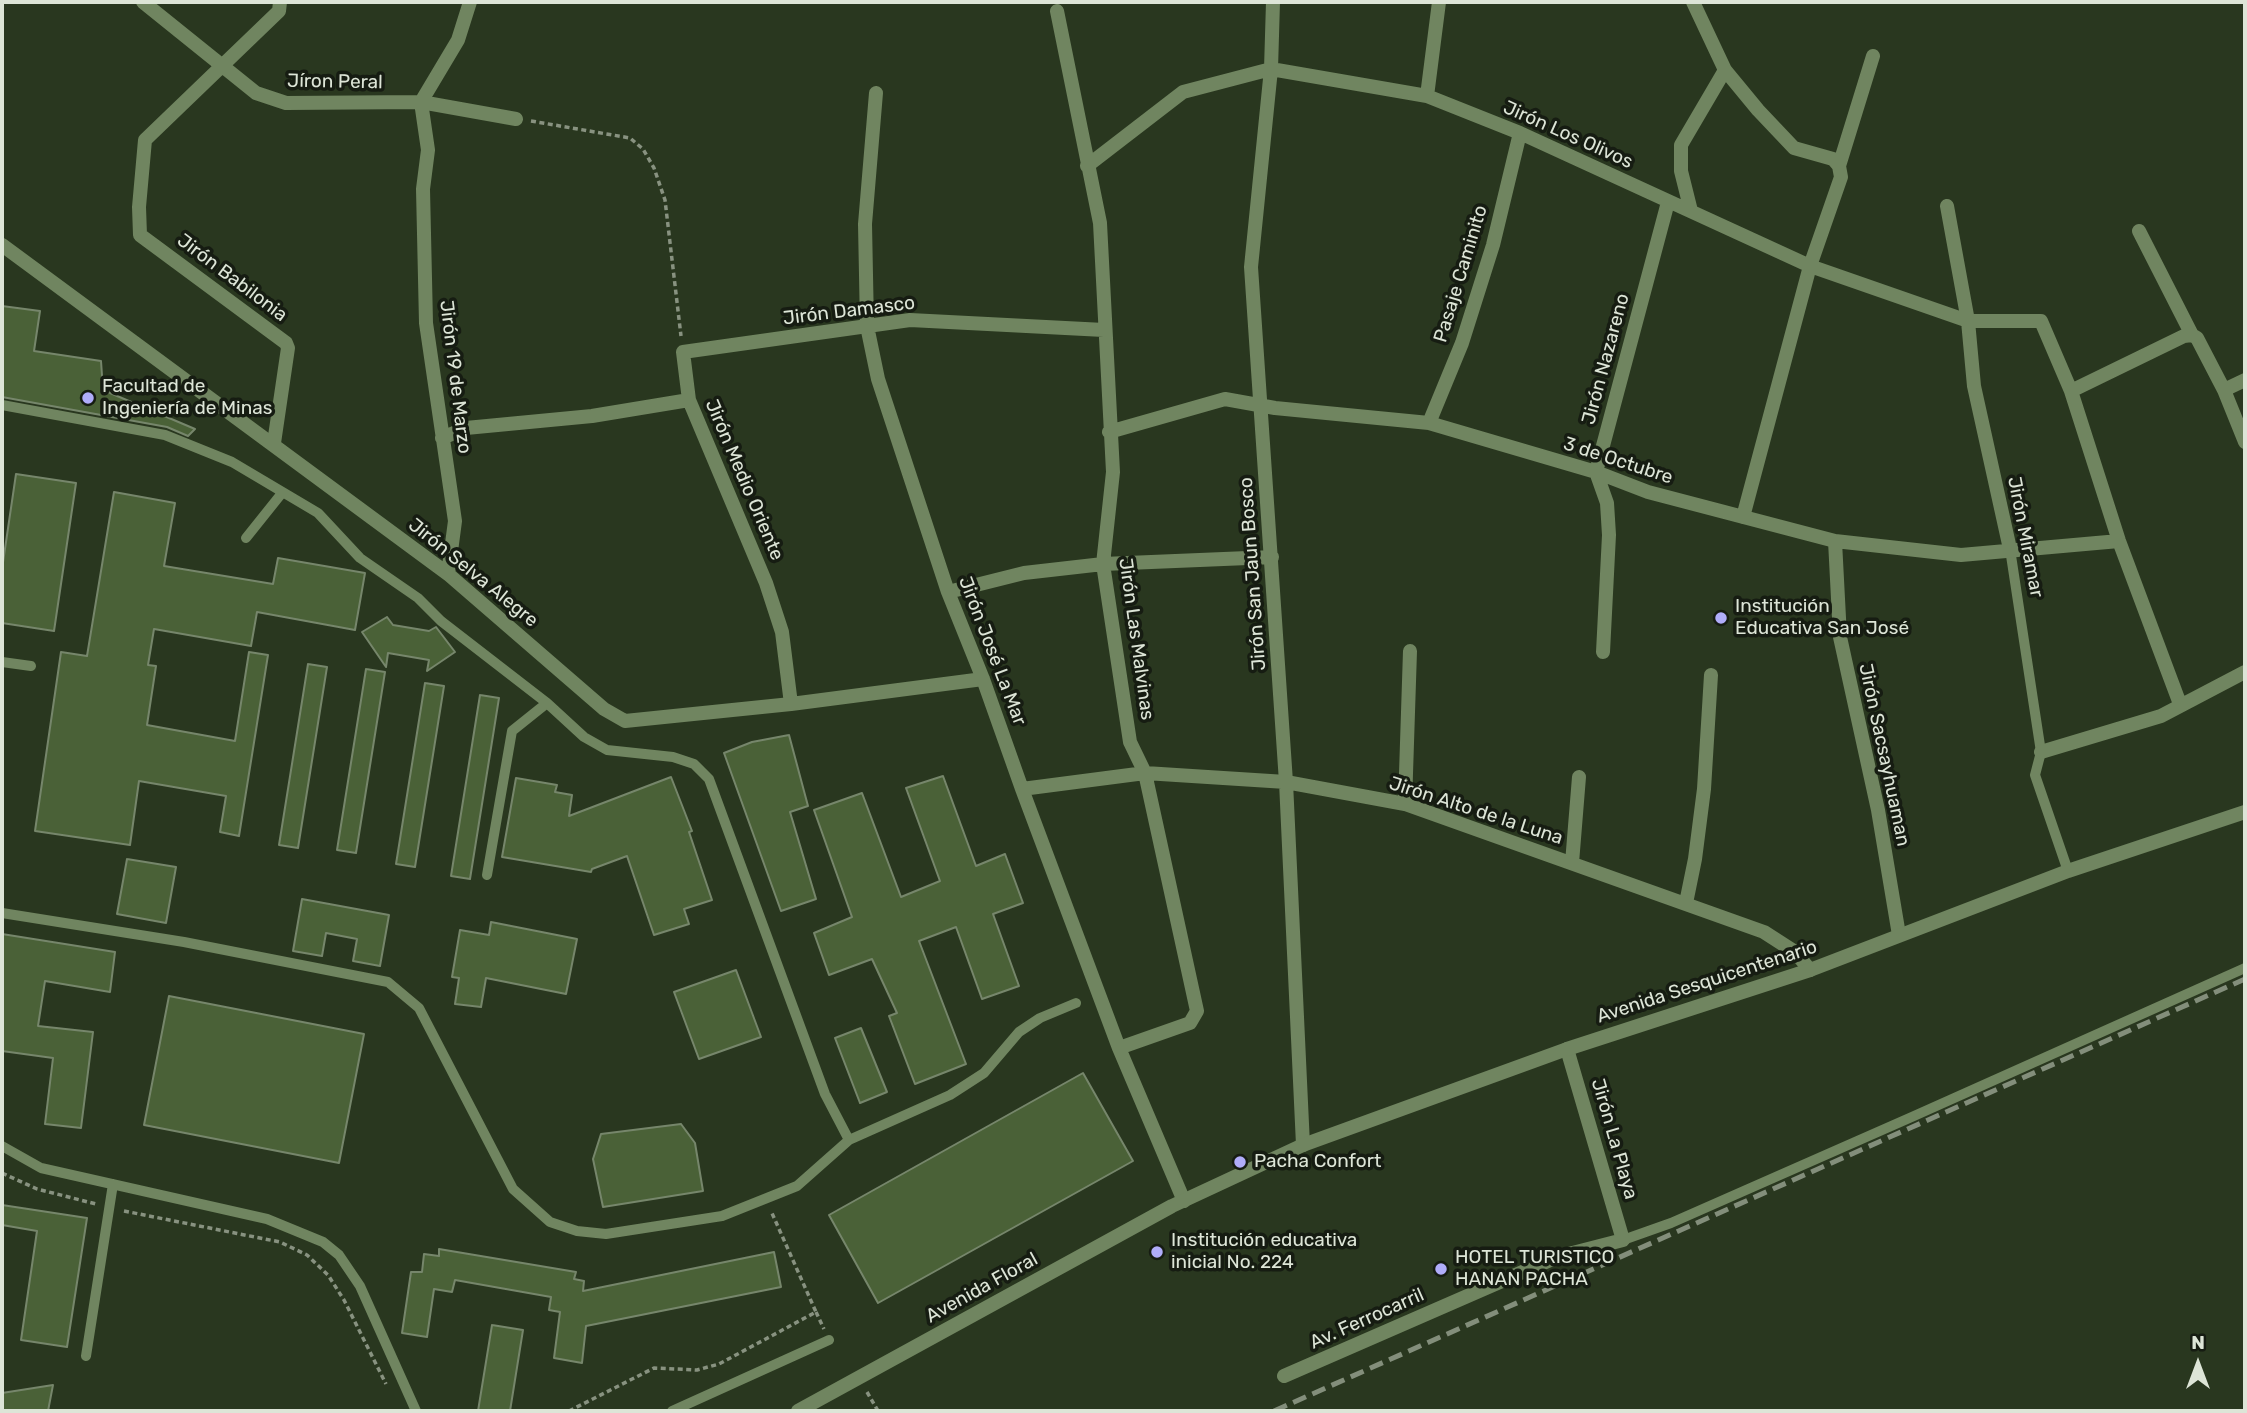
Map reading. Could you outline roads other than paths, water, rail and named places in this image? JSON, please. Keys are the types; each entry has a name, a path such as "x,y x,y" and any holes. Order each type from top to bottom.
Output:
{"street":[{"name":"Jíron Peral","path":"143,2 256,93 286,103 421,102 516,119"},
{"path":"220,66 279,12 280,2"},
{"path":"421,102 458,40 470,2"},
{"name":"Jirón San Jaun Bosco","path":"1273,2 1271,69 1251,267 1286,782 1303,1145"},
{"path":"1427,96 1439,2"},
{"path":"1693,2 1725,70 1794,148 1833,159 1840,171"},
{"name":"Jirón Las Malvinas","path":"1057,11 1100,223 1112,472 1103,564 1130,742 1145,773 1197,1011 1190,1023 1119,1048"},
{"path":"1743,517 1810,266 1873,56"},
{"name":"Jirón Babilonia","path":"220,66 145,140 141,163 140,234 286,343 288,348 274,443"},
{"name":"Jirón Los Olivos","path":"1087,166 1183,92 1271,69 1427,96 1520,133 1810,266 1968,320 2041,321 2071,391"},
{"path":"1691,212 1681,171 1681,145 1725,70"},
{"name":"Jirón José La Mar","path":"876,93 865,224 867,326 878,379 948,592 984,679 1022,789 1119,1048 1184,1200"},
{"name":"Jirón 19 de Marzo","path":"421,102 428,150 423,189 426,323 455,522 448,574"},
{"name":"Pasaje Caminito","path":"1429,423 1462,343 1493,245 1520,133"},
{"name":"Jirón Nazareno","path":"1596,472 1668,202"},
{"name":"Jirón Miramar","path":"1947,206 1968,320 1974,386 2010,549"},
{"path":"2139,231 2192,335 2197,338 2224,390 2245,442"},
{"name":"Jirón Selva Alegre","path":"2,245 274,443 448,574 604,709 625,720 791,704 984,679"},
{"name":"Jirón Damasco","path":"683,352 910,320 1104,330"},
{"path":"2180,704 2119,541 2071,391 2184,336 2192,335"},
{"name":"Jirón Medio Oriente","path":"683,352 689,400 766,583 782,632 791,704"},
{"path":"2224,390 2245,380"},
{"name":"3 de Octubre","path":"1109,432 1225,399 1260,403 1287,410 1429,423 1596,472 1648,492 1835,541 1961,555 2119,541"},
{"path":"442,438 466,428 592,416 689,400"},
{"path":"1596,472 1607,502 1609,535 1603,652"},
{"name":"Jirón Sacsayhuaman","path":"1835,541 1840,637 1878,810 1899,935"},
{"path":"948,592 1024,573 1103,564 1272,556"},
{"path":"1405,804 1410,651"},
{"path":"2041,752 2161,716 2245,672"},
{"path":"1686,902 1704,789 1711,675"},
{"name":"Jirón Alto de la Luna","path":"1022,789 1145,773 1286,782 1405,804 1764,932 1795,953 1810,970"},
{"path":"1572,863 1579,777"},
{"name":"Avenida Sesquicentenario","path":"1184,1200 1303,1145 1567,1049 1810,970 2068,871 2245,812"},
{"name":"Jirón La Playa","path":"1567,1049 1623,1240"},
{"name":"Avenida Floral","path":"798,1411 1184,1200"},
{"name":"Av. Ferrocarril","path":"1284,1376 1557,1257 1623,1240"}],"lane":[{"path":"2,405 165,435 232,462 318,513 360,558 418,598 441,621 547,704 584,737 607,750 673,757 694,764 709,779 825,1094 849,1140"},
{"path":"246,538 282,493"},
{"name":"Jirón Miramar","path":"2010,549 2041,752 2035,775 2068,871"},
{"path":"2,662 31,666"},
{"path":"487,875 512,731 547,704"},
{"path":"2,913 184,942 388,982 419,1008 513,1189 550,1222 578,1231 606,1234 722,1216 797,1186 849,1140 950,1095 984,1073 1019,1032 1040,1018 1076,1003"},
{"path":"1623,1240 1684,1217 1902,1122 2245,968"},
{"path":"2,1146 41,1168 267,1219 323,1242 339,1255 360,1286 416,1411"},
{"path":"86,1356 113,1184"},
{"path":"672,1411 829,1340"}],"railway":[{"path":"1274,1411 2245,979"}],"place":[{"name":"Facultad de Ingeniería de Minas","path":"88,398"},
{"name":"Institución Educativa San José","path":"1721,618"},
{"name":"Pacha Confort","path":"1240,1162"},
{"name":"Institución educativa inicial No. 224","path":"1157,1252"},
{"name":"HOTEL TURISTICO HANAN PACHA","path":"1441,1269"}]}
